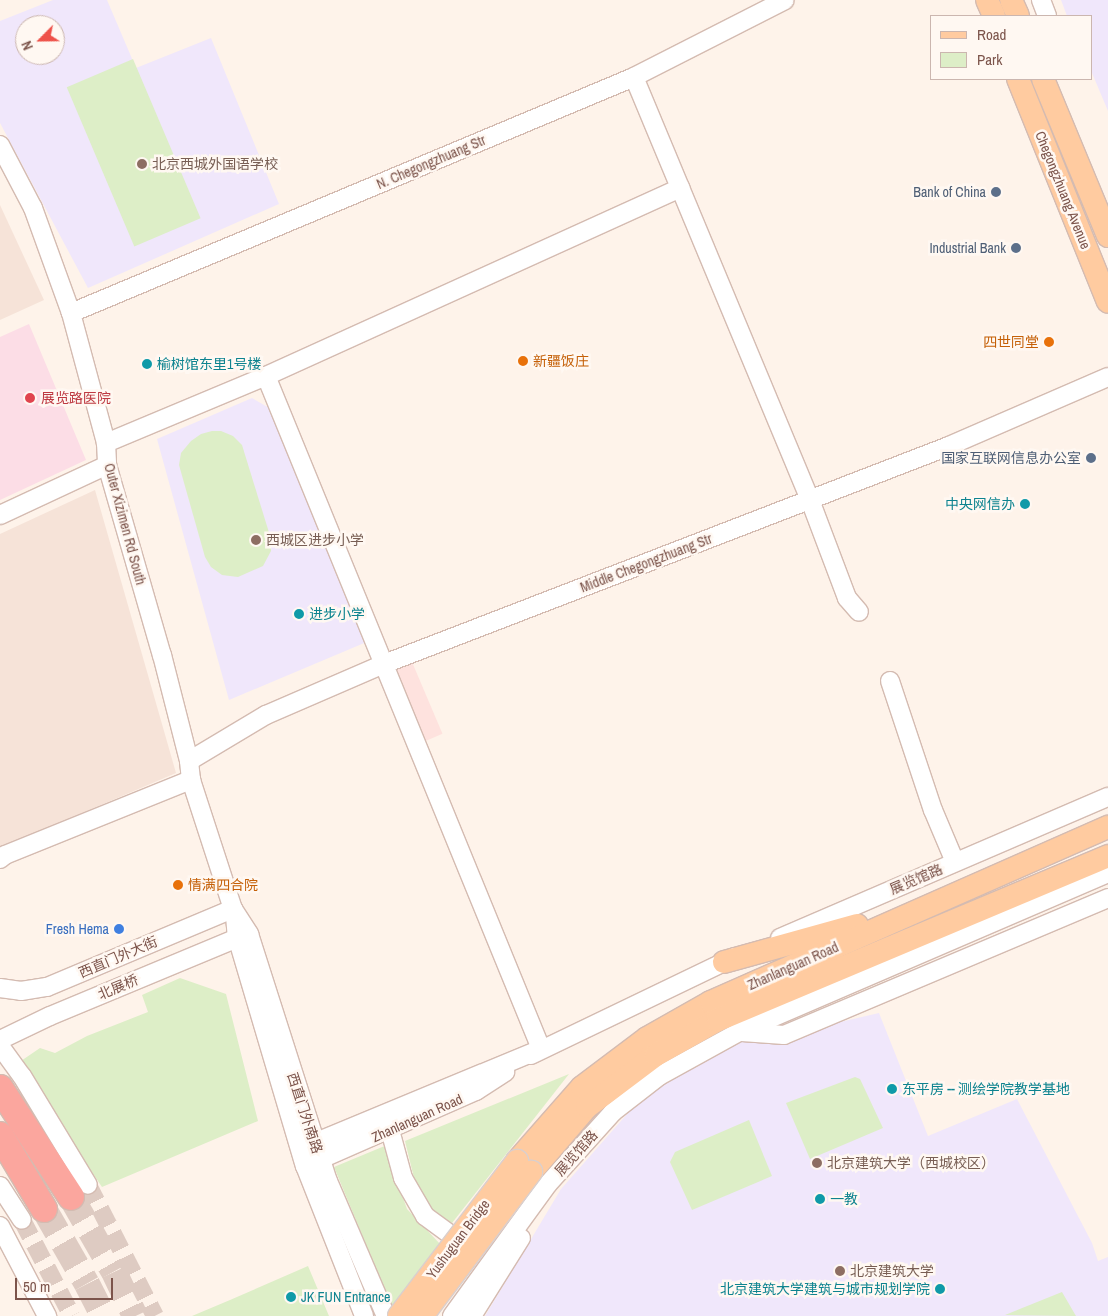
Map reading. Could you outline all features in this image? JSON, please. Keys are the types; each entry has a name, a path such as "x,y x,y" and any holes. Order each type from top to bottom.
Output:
{"highway":[{"path":"0,1088 80,1191"},
{"path":"0,1136 20,1168 33,1215"},
{"path":"0,1146 20,1168"}],"main road":[{"path":"987,0 994,15"},
{"path":"1011,0 1018,15"},
{"name":"Chegongzhuang Avenue","path":"1018,80 1108,302"},
{"name":"Chegongzhuang Avenue","path":"1050,84 1108,236"},
{"name":"Zhanlanguan Road","path":"532,1172 582,1087 647,1038 711,1002 1108,828"},
{"name":"Zhanlanguan Road","path":"532,1172 587,1107 656,1055 718,1020 1108,856"},
{"path":"724,962 952,897"},
{"name":"Yushuguan Bridge","path":"399,1316 532,1172"},
{"name":"Yushuguan Bridge","path":"422,1316 532,1172"}],"street":[{"name":"N. Chegongzhuang Str","path":"71,313 634,77 786,0"},
{"path":"1041,0 1047,15"},
{"path":"634,77 810,500 847,598 859,612"},
{"name":"Outer Xizimen Rd South","path":"0,145 33,208 71,313 106,444 107,465 162,655 189,761 191,780 243,935"},
{"path":"106,444 266,376 680,188"},
{"path":"266,376 541,1048 314,1143"},
{"name":"Middle Chegongzhuang Str","path":"189,761 266,715 384,664 949,446 1108,378"},
{"path":"0,516 107,465"},
{"path":"890,681 930,801 955,862"},
{"path":"0,859 5,855 191,780"},
{"name":"展览馆路","path":"724,962 1108,796"},
{"name":"展览馆路","path":"452,1316 490,1264 532,1172 666,1071 739,1032 1108,873"},
{"path":"1021,910 1108,896"},
{"path":"739,1032 784,1035 1108,896"},
{"name":"西直门外大街","path":"0,988 21,991 47,987 233,908"},
{"name":"北展桥","path":"1,1039 50,1016 243,935"},
{"name":"西直门外南路","path":"243,935 314,1143 312,1163 386,1316"},
{"name":"西直门外南路","path":"243,935 312,1163 364,1316"},
{"name":"Zhanlanguan Road","path":"312,1163 476,1091 541,1048 724,962"},
{"path":"1,1039 22,1076 80,1191"},
{"path":"390,1130 403,1178 425,1216 490,1264"},
{"path":"472,1316 519,1242 532,1172"},
{"path":"0,1186 33,1215"},
{"path":"0,1226 47,1316"}],"shaded area":[{"name":"北京西城外国语学校","path":"53,0 107,0 136,68 211,38 279,204 88,288 0,123 0,21 15,15 15,65 65,65 65,15 15,15"},
{"path":"1061,0 1108,0 1108,111 1093,75 1093,15 1067,15"},
{"path":"0,205 44,300 0,320"},
{"name":"展览路医院","path":"29,324 86,460 0,500 0,337"},
{"name":"西城区进步小学","path":"252,398 271,409 369,641 229,700 157,439"},
{"path":"95,490 176,773 0,848 0,534"},
{"path":"412,662 442,734 422,742 392,671"},
{"name":"北京建筑大学（西城校区）","path":"879,1013 928,1136 1017,1099 1092,1243 1098,1261 1108,1257 1108,1316 485,1316 561,1189 658,1079 739,1032 784,1035"}],"green space":[{"path":"133,59 201,218 134,246 67,87"},
{"path":"221,431 233,436 242,445 271,539 271,551 263,566 238,577 222,575 211,567 205,557 179,465 181,453 191,441 201,434"},
{"path":"180,978 226,994 258,1121 102,1187 18,1063 40,1048 55,1053 87,1036 148,1012 142,995"},
{"path":"569,1074 452,1223 434,1214 414,1178 405,1141"},
{"path":"855,1077 860,1079 883,1128 810,1159 786,1103"},
{"path":"749,1120 772,1176 692,1210 670,1162 675,1152"},
{"path":"387,1145 407,1209 441,1245 393,1310 334,1167"},
{"path":"308,1266 329,1316 192,1316 230,1300"},
{"path":"1062,1292 1076,1316 1005,1315"}],"tunnel":[{"path":"88,1185 155,1316"},
{"path":"71,1197 114,1272 135,1316"},
{"path":"44,1209 103,1316"},
{"path":"22,1220 72,1316"}],"place":[{"name":"北京西城外国语学校","path":"142,164"},
{"name":"Bank of China","path":"996,192"},
{"name":"Industrial Bank","path":"1016,248"},
{"name":"四世同堂","path":"1049,342"},
{"name":"新疆饭庄","path":"523,361"},
{"name":"榆树馆东里1号楼","path":"147,364"},
{"name":"展览路医院","path":"30,398"},
{"name":"国家互联网信息办公室","path":"1091,458"},
{"name":"中央网信办","path":"1025,504"},
{"name":"西城区进步小学","path":"256,540"},
{"name":"进步小学","path":"299,614"},
{"name":"情满四合院","path":"178,885"},
{"name":"Fresh Hema","path":"119,929"},
{"name":"东平房 -- 测绘学院教学基地","path":"892,1089"},
{"name":"北京建筑大学（西城校区）","path":"817,1163"},
{"name":"一教","path":"820,1199"},
{"name":"北京建筑大学","path":"840,1271"},
{"name":"北京建筑大学建筑与城市规划学院","path":"940,1289"},
{"name":"JK FUN Entrance","path":"291,1297"}]}
